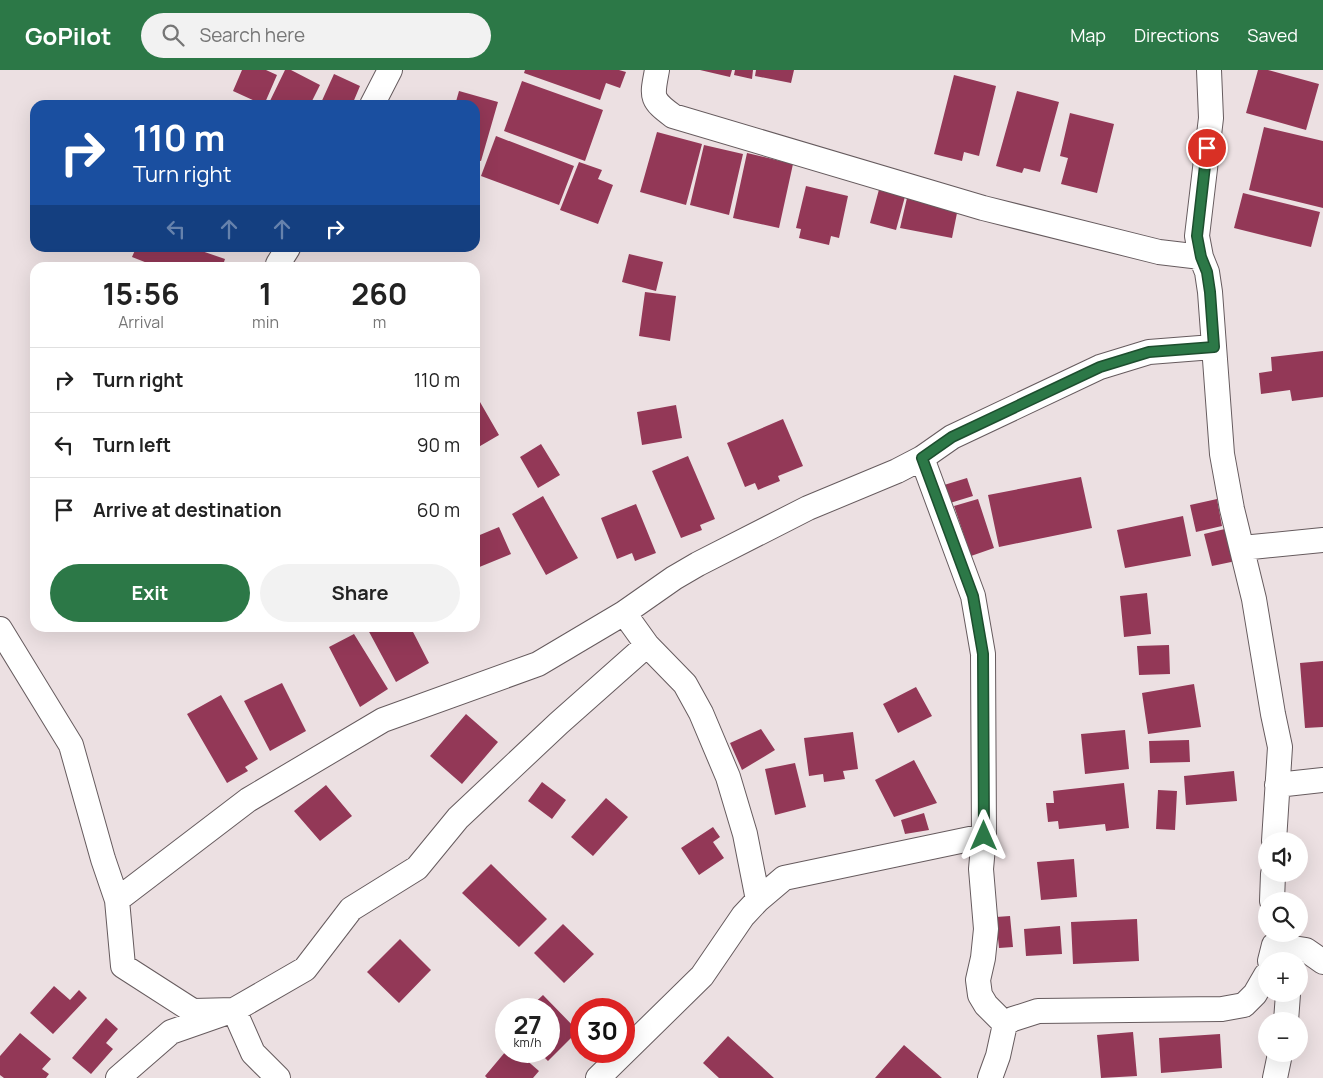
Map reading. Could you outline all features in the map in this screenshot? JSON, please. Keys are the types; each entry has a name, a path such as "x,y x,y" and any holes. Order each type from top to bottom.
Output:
{"street":[{"path":"375,100 390,70"},
{"path":"658,70 652,93 658,105 673,116 983,208 1159,252 1201,257"},
{"path":"1209,70 1211,118 1197,236 1201,257 1207,272 1210,292 1222,454 1232,509 1254,599 1280,747 1274,832"},
{"path":"117,900 142,879 248,800 384,720 538,664 624,613 674,578 698,564 808,508 897,471 922,458 952,437 1100,367 1149,352 1214,347"},
{"path":"922,458 973,596 983,654 984,836 981,869 986,929 983,958 978,980 980,995 986,1005 1005,1024"},
{"path":"1242,548 1323,540"},
{"path":"624,613 647,645 685,684 701,713 728,777 745,834 758,900"},
{"path":"0,629 71,745 103,859 117,900 123,966 193,1011 234,1010"},
{"path":"118,1078 171,1032 234,1010 305,970 351,909 417,868 458,818 647,645"},
{"path":"1277,785 1323,780"},
{"path":"598,1078 702,976 743,916 758,900 784,878 984,836"},
{"path":"1274,950 1306,950 1323,962"},
{"path":"990,1078 998,1056 1005,1024 1013,1019 1038,1011 1222,1009 1244,1005 1258,989"},
{"path":"234,1010 253,1053 278,1078"},
{"path":"1275,1078 1278,1062"}],"building":[{"path":"242,70 266,70 277,75 266,100 253,100 233,91"},
{"path":"285,70 291,70 320,85 312,100 270,100"},
{"path":"525,70 619,70 626,72 620,88 606,83 600,100 524,73"},
{"path":"700,70 732,70 730,77"},
{"path":"735,70 753,70 752,79 734,75"},
{"path":"756,70 794,70 791,83 755,76"},
{"path":"1258,70 1268,70 1319,84 1306,130 1246,113"},
{"path":"334,74 360,86 354,100 322,100"},
{"path":"954,75 996,86 979,156 964,152 962,161 934,154"},
{"path":"522,81 603,110 585,161 504,131"},
{"path":"459,91 498,102 481,161 480,100 456,100"},
{"path":"1017,91 1059,102 1040,172 1024,168 1022,173 996,166"},
{"path":"1070,113 1114,124 1097,193 1061,184 1068,158 1060,156"},
{"path":"1264,127 1323,141 1323,208 1249,190"},
{"path":"657,132 702,144 686,205 640,192"},
{"path":"496,136 574,166 559,205 481,176"},
{"path":"704,145 743,154 729,215 690,205"},
{"path":"747,153 793,164 779,228 733,218"},
{"path":"579,162 602,170 598,179 613,185 598,224 560,210"},
{"path":"881,182 907,189 896,230 870,223"},
{"path":"806,186 848,196 839,238 831,236 829,245 799,238 801,229 796,228"},
{"path":"1243,193 1320,212 1311,247 1234,228"},
{"path":"907,198 958,208 952,238 900,228"},
{"path":"134,252 205,252 225,259 224,262 145,262 132,257"},
{"path":"629,254 663,262 656,291 622,282"},
{"path":"645,292 676,296 670,341 639,336"},
{"path":"1323,351 1323,397 1292,401 1290,390 1261,394 1259,373 1272,371 1271,357"},
{"path":"480,402 499,435 480,446"},
{"path":"676,405 682,438 642,445 637,412"},
{"path":"783,419 803,466 778,476 780,481 758,490 755,483 745,487 727,443"},
{"path":"541,444 560,475 538,488 520,457"},
{"path":"688,456 715,519 700,525 702,530 681,538 652,471"},
{"path":"1081,477 1092,528 999,547 988,495"},
{"path":"967,478 973,496 950,503 944,485"},
{"path":"543,496 578,558 546,575 512,514"},
{"path":"978,499 994,548 971,556 954,506"},
{"path":"1217,499 1222,526 1196,532 1190,505"},
{"path":"636,504 656,553 635,561 632,553 617,559 601,518"},
{"path":"1183,516 1191,556 1125,568 1117,530"},
{"path":"499,527 511,554 480,567 480,535"},
{"path":"1229,528 1236,561 1212,566 1204,534"},
{"path":"1147,593 1151,634 1124,637 1120,596"},
{"path":"369,632 413,632 429,663 396,682"},
{"path":"354,634 388,689 360,707 329,647"},
{"path":"1169,645 1170,674 1139,675 1137,646"},
{"path":"1323,661 1323,727 1305,728 1300,663"},
{"path":"282,683 306,731 270,751 244,701"},
{"path":"1194,684 1201,727 1148,734 1142,693"},
{"path":"916,687 932,716 898,733 883,704"},
{"path":"221,695 258,759 245,767 248,771 227,783 187,714"},
{"path":"466,714 498,742 462,784 430,756"},
{"path":"761,729 775,750 742,770 730,743"},
{"path":"1125,730 1129,769 1085,774 1081,734"},
{"path":"853,732 858,769 843,771 845,779 824,782 823,774 809,776 804,738"},
{"path":"1189,740 1190,762 1150,763 1149,741"},
{"path":"914,760 937,803 894,817 875,780"},
{"path":"795,763 806,807 775,815 765,769"},
{"path":"1234,771 1237,801 1186,805 1184,776"},
{"path":"542,782 566,800 552,819 528,801"},
{"path":"1124,783 1129,828 1106,831 1105,824 1059,829 1058,821 1048,822 1046,803 1054,803 1053,791"},
{"path":"326,785 352,816 320,841 294,811"},
{"path":"1158,790 1177,791 1175,830 1156,829"},
{"path":"606,798 628,817 593,856 571,837"},
{"path":"924,813 929,830 905,834 901,820"},
{"path":"713,827 720,837 713,842 724,858 699,875 681,848"},
{"path":"1074,859 1077,897 1041,900 1037,862"},
{"path":"491,864 547,919 519,947 462,893"},
{"path":"1010,916 1013,947 999,948 996,917"},
{"path":"1137,919 1139,961 1073,964 1071,922"},
{"path":"563,924 594,954 564,983 534,953"},
{"path":"1060,926 1062,954 1026,956 1024,929"},
{"path":"400,939 431,970 399,1003 367,972"},
{"path":"54,986 70,1000 79,990 87,998 53,1034 30,1013"},
{"path":"560,1012 570,1023 570,1039 560,1049"},
{"path":"106,1018 118,1029 106,1043 113,1049 91,1074 72,1058"},
{"path":"1133,1032 1137,1076 1101,1078 1097,1035"},
{"path":"20,1033 51,1059 42,1069 49,1074 46,1078 4,1078 0,1075 0,1056"},
{"path":"1220,1034 1222,1068 1161,1073 1159,1038"},
{"path":"728,1036 774,1078 719,1078 703,1063"},
{"path":"904,1045 942,1078 875,1078"},
{"path":"496,1063 530,1063 539,1071 533,1078 487,1078 485,1076"}],"route":[{"path":"984,836 983,654 973,596 922,458 952,437 1100,367 1149,352 1214,347 1207,272 1201,257 1197,236 1207,148"}]}
